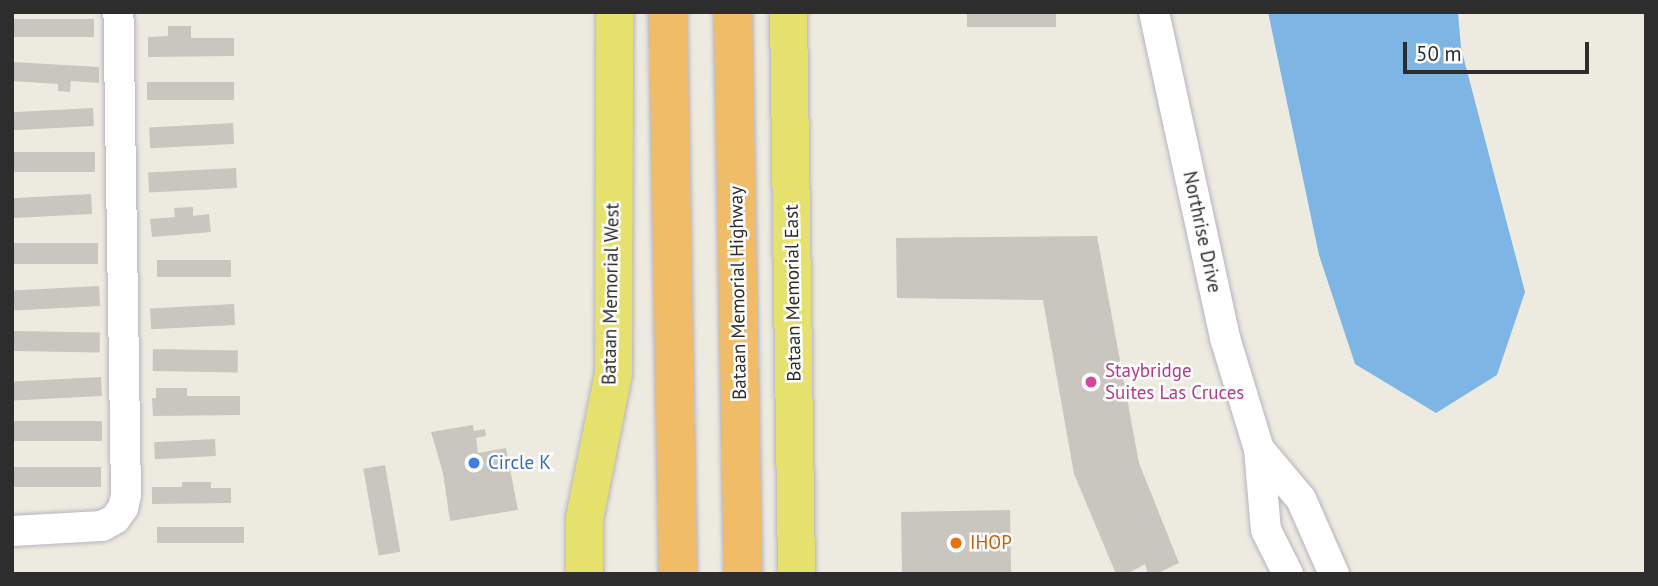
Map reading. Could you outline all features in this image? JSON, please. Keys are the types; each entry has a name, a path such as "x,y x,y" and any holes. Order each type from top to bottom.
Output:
{"highway":[{"path":"668,12 678,574"},
{"name":"Bataan Memorial Highway","path":"733,12 743,574"}],"main road":[{"name":"Bataan Memorial West","path":"584,574 584,518 613,373 614,12"},
{"name":"Bataan Memorial East","path":"788,12 796,574"}],"street":[{"path":"12,531 102,526 115,519 123,508 126,495 118,12"},
{"name":"Northrise Drive","path":"1154,12 1225,338 1259,449 1266,530 1289,574"},
{"name":"Northrise Drive","path":"1259,449 1301,499 1334,574"}],"water":[{"path":"1268,12 1458,12 1461,48 1525,292 1497,375 1436,413 1355,364 1319,255"}],"building":[{"path":"967,12 1056,12 1056,27 967,27"},
{"path":"12,19 94,19 94,37 12,37"},
{"path":"168,26 191,26 191,38 234,38 234,56 148,57 148,37 168,36"},
{"path":"12,62 99,67 99,83 71,81 70,92 58,91 58,84 12,81"},
{"path":"147,82 234,82 234,100 147,100"},
{"path":"93,108 94,126 13,130 12,112"},
{"path":"233,123 234,144 150,148 149,127"},
{"path":"12,152 95,152 95,172 12,172"},
{"path":"236,168 237,188 149,193 148,173"},
{"path":"91,194 92,214 13,218 12,198"},
{"path":"193,207 193,216 209,214 211,232 152,237 150,219 175,217 174,208"},
{"name":"Staybridge Suites Las Cruces","path":"1097,236 1139,463 1179,563 1156,574 1148,574 1145,564 1127,574 1116,574 1074,474 1043,300 897,298 896,238"},
{"path":"12,243 98,243 98,264 12,264"},
{"path":"157,260 231,260 231,277 157,277"},
{"path":"99,286 100,306 14,310 13,291"},
{"path":"234,304 235,325 151,329 150,308"},
{"path":"12,331 100,333 100,353 12,351"},
{"path":"153,349 238,350 238,372 153,371"},
{"path":"101,377 102,396 14,401 13,382"},
{"path":"156,388 187,388 187,396 240,396 240,415 153,416 152,398 156,398"},
{"path":"12,421 102,421 102,441 12,441"},
{"name":"Circle K","path":"473,425 474,431 485,429 486,436 476,438 478,453 506,448 518,510 450,521 443,473 431,432"},
{"path":"215,439 216,456 155,459 154,442"},
{"path":"385,465 400,552 379,555 363,469"},
{"path":"13,467 101,467 101,487 13,487"},
{"path":"182,482 211,482 211,488 231,488 231,503 152,504 152,487 182,487"},
{"name":"IHOP","path":"1010,510 1011,574 902,574 901,512"},
{"path":"157,527 244,527 244,543 157,543"}],"place":[{"name":"Staybridge Suites Las Cruces","path":"1091,382"},
{"name":"Circle K","path":"474,463"},
{"name":"IHOP","path":"956,543"}]}
